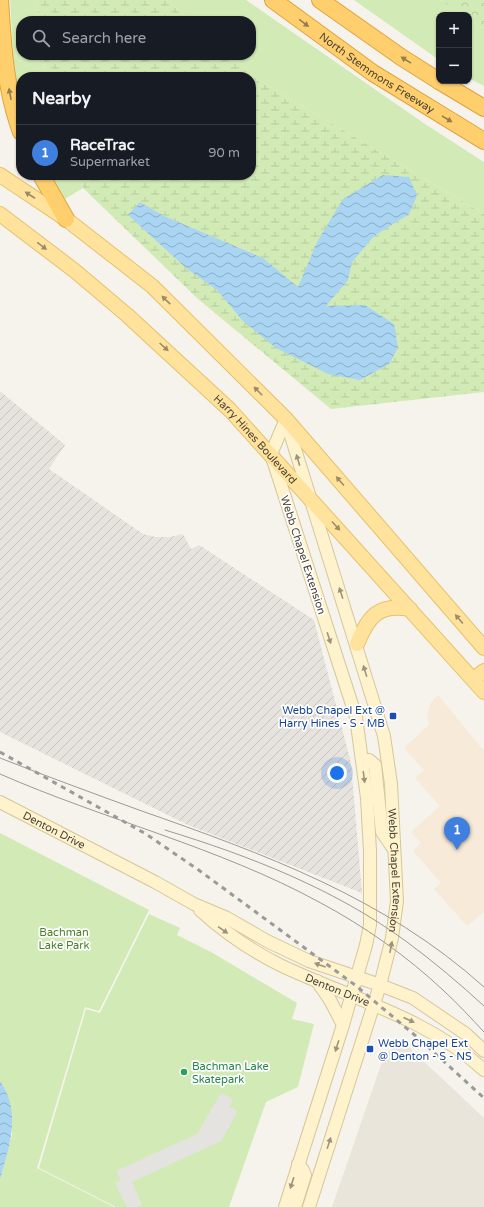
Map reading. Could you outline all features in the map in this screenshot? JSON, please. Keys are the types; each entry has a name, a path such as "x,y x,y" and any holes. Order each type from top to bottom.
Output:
{"highway":[{"path":"0,0 4,63 16,114"},
{"name":"North Stemmons Freeway","path":"273,0 373,73 484,141"},
{"path":"320,0 401,57 436,79"},
{"path":"444,84 484,108"},
{"path":"44,180 66,219"}],"main road":[{"path":"0,175 66,219 152,286 286,419 484,648"},
{"name":"Harry Hines Boulevard","path":"0,214 128,315 225,405 410,609 479,675 484,692"},
{"path":"271,454 286,419"},
{"name":"Webb Chapel Extension","path":"286,419 357,644 384,736 391,784 393,848 397,901 389,956 309,1207"},
{"name":"Webb Chapel Extension","path":"271,454 356,717 367,798 371,900 370,925 358,977 285,1207"},
{"path":"357,644 364,628 373,615 387,608 397,606 410,609"},
{"path":"362,761 370,760 375,765 382,832 393,848"},
{"name":"Denton Drive","path":"0,802 155,882 194,904 227,918 267,941 309,961 380,984 413,998 466,1034 484,1051"},
{"name":"Denton Drive","path":"194,904 220,928 279,964 373,1004 438,1036 484,1070"},
{"path":"317,981 330,1000 343,1025"},
{"path":"295,1207 305,1175 298,1164"}],"shaded area":[{"path":"0,391 65,445 49,469 143,534 156,537 170,537 183,534 191,549 199,545 314,620 351,763 362,893 188,825 0,732"},
{"path":"438,695 484,751 484,912 467,926 434,889 441,883 413,851 421,843 411,832 440,806 415,778 424,770 404,748 429,725 427,716 430,704"},
{"path":"400,1039 484,1118 484,1207 332,1207 383,1059"},
{"path":"221,1093 233,1099 229,1107 238,1111 221,1141 132,1182 142,1205 137,1207 127,1207 115,1183 121,1180 116,1171 197,1134"}],"green space":[{"path":"10,0 36,0 38,16 16,16 16,60 44,60 45,72 16,72 16,88"},
{"path":"36,0 167,0 185,16 38,16"},
{"path":"167,0 246,0 425,124 484,162 484,214 259,80 256,77 256,72 250,72 237,60 256,60 256,16 185,16"},
{"path":"354,0 441,0 459,12 436,12 436,58"},
{"path":"441,0 484,0 484,29 472,21 472,12 459,12"},
{"path":"472,21 484,29 484,86 472,80"},
{"path":"44,60 237,60 250,72 45,72"},
{"path":"256,77 484,214 484,392 331,409 198,299 83,188 80,180 256,180"},
{"path":"53,180 80,180 83,188 65,199"},
{"name":"Bachman Lake Park","path":"0,833 149,910 99,1011 85,1007 37,1168 114,1207 0,1207 0,1180 12,1134 0,1081"},
{"name":"Bachman Lake Skatepark","path":"149,914 180,928 177,935 211,952 297,1003 292,1019 314,1024 298,1087 266,1102 229,1207 116,1207 39,1168 86,1009 100,1013"}],"water":[{"path":"383,175 409,177 417,196 409,214 374,236 352,262 348,280 326,306 365,305 394,324 398,348 389,364 360,380 328,374 276,348 242,320 217,290 186,268 128,215 140,202 164,216 263,258 298,287 317,242 343,199"},
{"path":"0,1081 7,1093 11,1105 12,1130 0,1180"}],"tram line":[{"path":"0,758 232,844 321,881 364,903 405,928 446,955 484,987"},
{"path":"0,774 80,806 201,849 241,865 319,902 369,931 400,954 430,978 484,1032"},
{"path":"165,830 260,863 321,890 351,906 379,923 427,957 484,1006"}],"railway":[{"path":"0,752 146,834 200,871 355,985 417,1037 484,1098"}],"place":[{"name":"Webb Chapel Ext @ Harry Hines - S - MB","path":"393,716"},
{"name":"RaceTrac","path":"457,850"},
{"name":"Webb Chapel Ext @ Denton - S - NS","path":"370,1049"},
{"name":"Bachman Lake Skatepark","path":"184,1072"}]}
